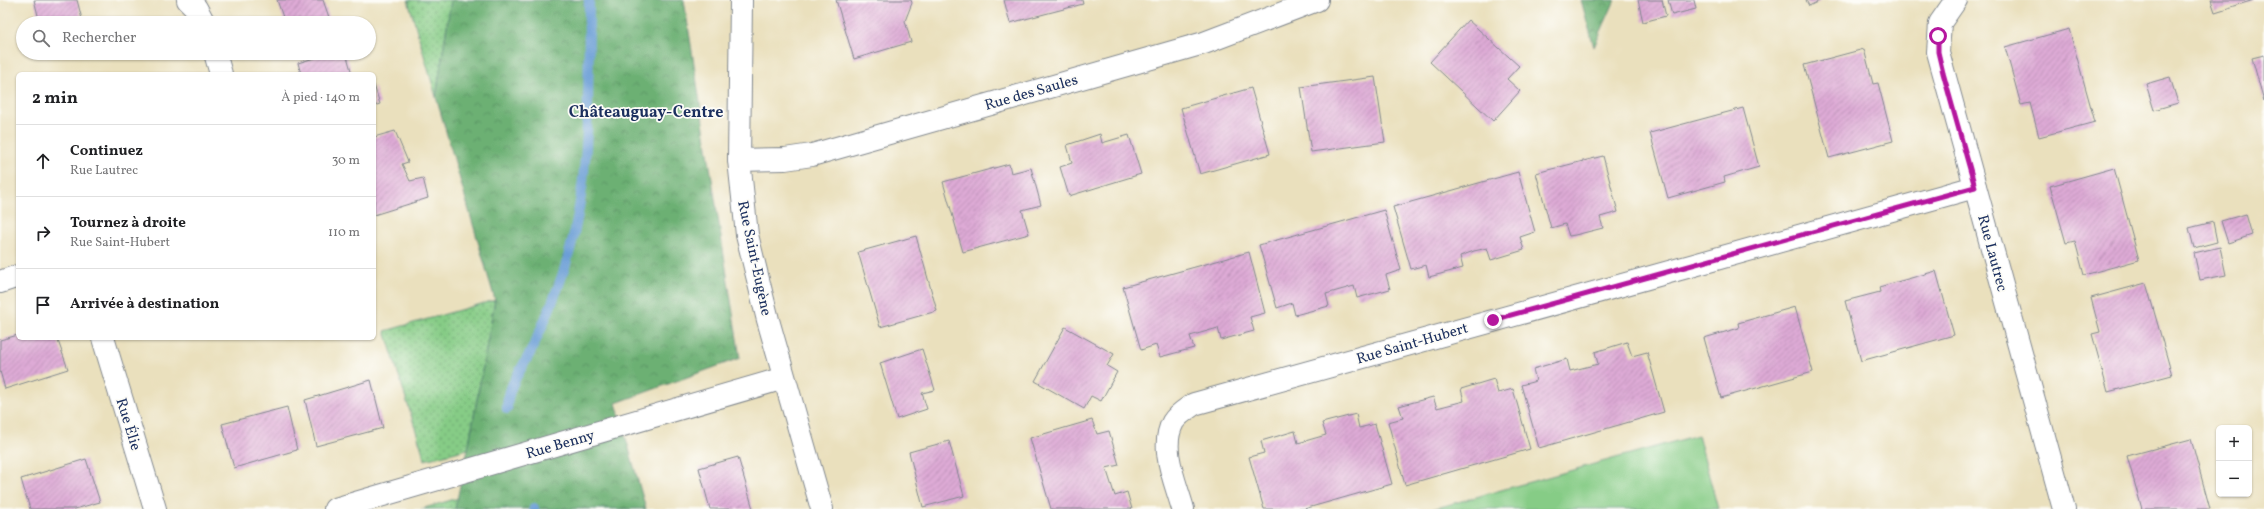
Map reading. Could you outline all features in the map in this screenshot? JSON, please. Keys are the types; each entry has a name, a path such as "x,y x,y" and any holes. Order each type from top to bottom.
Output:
{"street":[{"path":"188,0 196,8 200,16"},
{"name":"Rue Saint-Eugène","path":"741,0 739,160 747,235 784,378 822,509"},
{"name":"Rue des Saules","path":"739,160 784,159 812,155 1204,43 1317,0"},
{"name":"Rue Lautrec","path":"1956,0 1940,23 1938,52 2064,509"},
{"path":"217,60 220,72"},
{"name":"Rue Saint-Hubert","path":"1183,509 1168,456 1167,445 1174,422 1194,404 1975,187"},
{"path":"0,282 16,277"},
{"name":"Rue Élie","path":"104,340 155,509"},
{"name":"Rue Benny","path":"335,509 784,378"}],"green space":[{"path":"408,0 451,0 436,97"},
{"path":"451,0 684,0 740,358 616,403 646,509 455,509 468,449 495,300 436,97"},
{"path":"1581,0 1615,0 1594,47"},
{"path":"495,300 468,449 425,460 385,331"},
{"path":"1698,435 1718,509 1433,509"},
{"path":"458,498 455,509 421,509"}],"building":[{"path":"34,0 77,0 81,16 38,16"},
{"path":"277,0 323,0 329,16 283,16"},
{"path":"836,0 911,0 912,3 905,21 911,42 854,59"},
{"path":"1004,0 1082,0 1083,4 1010,23"},
{"path":"1638,0 1662,0 1666,16 1643,22"},
{"path":"1668,0 1694,0 1696,9 1672,15"},
{"path":"1806,0 1821,0 1809,6"},
{"path":"2211,0 2254,0 2215,12"},
{"path":"1468,20 1519,66 1507,79 1520,91 1493,121 1430,62"},
{"path":"2069,29 2095,122 2039,137 2030,103 2021,105 2005,47"},
{"path":"1864,49 1873,84 1878,83 1893,141 1829,158 1804,65"},
{"path":"2264,55 2264,101 2252,58"},
{"path":"308,60 348,60 351,72 300,72 298,63"},
{"path":"1375,77 1385,142 1311,152 1301,87"},
{"path":"2170,77 2178,103 2154,110 2146,84"},
{"path":"1251,88 1270,154 1200,174 1181,108"},
{"path":"376,91 380,104 376,105"},
{"path":"1743,108 1759,167 1724,177 1725,182 1668,198 1650,133"},
{"path":"395,131 408,162 402,164 410,181 423,178 428,198 376,214 376,136"},
{"path":"1100,134 1102,143 1129,135 1141,174 1069,196 1060,167 1072,163 1067,145"},
{"path":"1603,156 1618,212 1600,217 1603,228 1575,235 1569,236 1565,224 1551,228 1536,173"},
{"path":"1009,164 1011,173 1031,168 1041,205 1022,210 1029,234 963,252 943,182"},
{"path":"2114,168 2139,260 2084,275 2075,241 2066,243 2050,186"},
{"path":"1518,172 1535,232 1520,237 1524,250 1491,260 1487,248 1474,251 1460,256 1463,268 1429,277 1426,265 1411,269 1393,207"},
{"path":"1384,210 1401,270 1386,275 1390,289 1357,298 1354,286 1326,294 1329,306 1295,315 1292,303 1277,308 1259,245"},
{"path":"2246,214 2252,235 2228,243 2221,221"},
{"path":"2213,222 2217,242 2194,248 2189,228"},
{"path":"916,236 937,311 880,327 858,252"},
{"path":"2220,247 2226,275 2200,280 2194,253"},
{"path":"1249,252 1265,313 1250,317 1254,331 1221,340 1218,328 1190,336 1194,348 1160,357 1156,345 1141,350 1123,287"},
{"path":"1936,271 1954,335 1861,361 1845,301 1880,292 1879,287"},
{"path":"2146,283 2172,375 2108,392 2092,334 2100,332 2091,298"},
{"path":"1795,307 1813,372 1721,398 1704,338 1739,328 1738,323"},
{"path":"1065,327 1114,354 1107,366 1117,372 1101,401 1091,396 1084,409 1035,381"},
{"path":"16,336 16,340 58,340 68,369 5,389 0,371 0,340"},
{"path":"1627,342 1632,356 1647,352 1664,412 1539,448 1521,385 1536,381 1533,369 1567,359 1570,371 1598,364 1595,352"},
{"path":"922,349 935,390 922,393 927,409 897,419 880,363"},
{"path":"1494,379 1498,393 1513,389 1530,449 1405,485 1388,422 1403,418 1399,406 1433,397 1437,408 1464,401 1461,389"},
{"path":"371,380 383,428 316,446 305,400"},
{"path":"287,407 297,450 234,468 222,424"},
{"path":"1356,414 1359,428 1375,424 1392,484 1304,509 1264,509 1249,457 1264,453 1261,441 1295,431 1298,443 1326,435 1322,423"},
{"path":"1092,420 1097,434 1109,431 1119,465 1106,468 1115,496 1127,492 1132,509 1051,509 1030,438"},
{"path":"2191,439 2210,509 2142,509 2127,456"},
{"path":"949,441 964,496 923,507 909,452"},
{"path":"738,457 753,509 710,509 699,468"},
{"path":"86,459 100,502 75,509 30,509 21,479"}],"waterway":[{"path":"507,409 512,385 532,349 554,298 574,235 580,202 587,135 589,0"}],"district":[{"name":"Châteauguay-Centre","path":"646,111"}],"route":[{"path":"1493,320 1800,234 1975,187 1943,73 1938,52 1938,36"}]}
